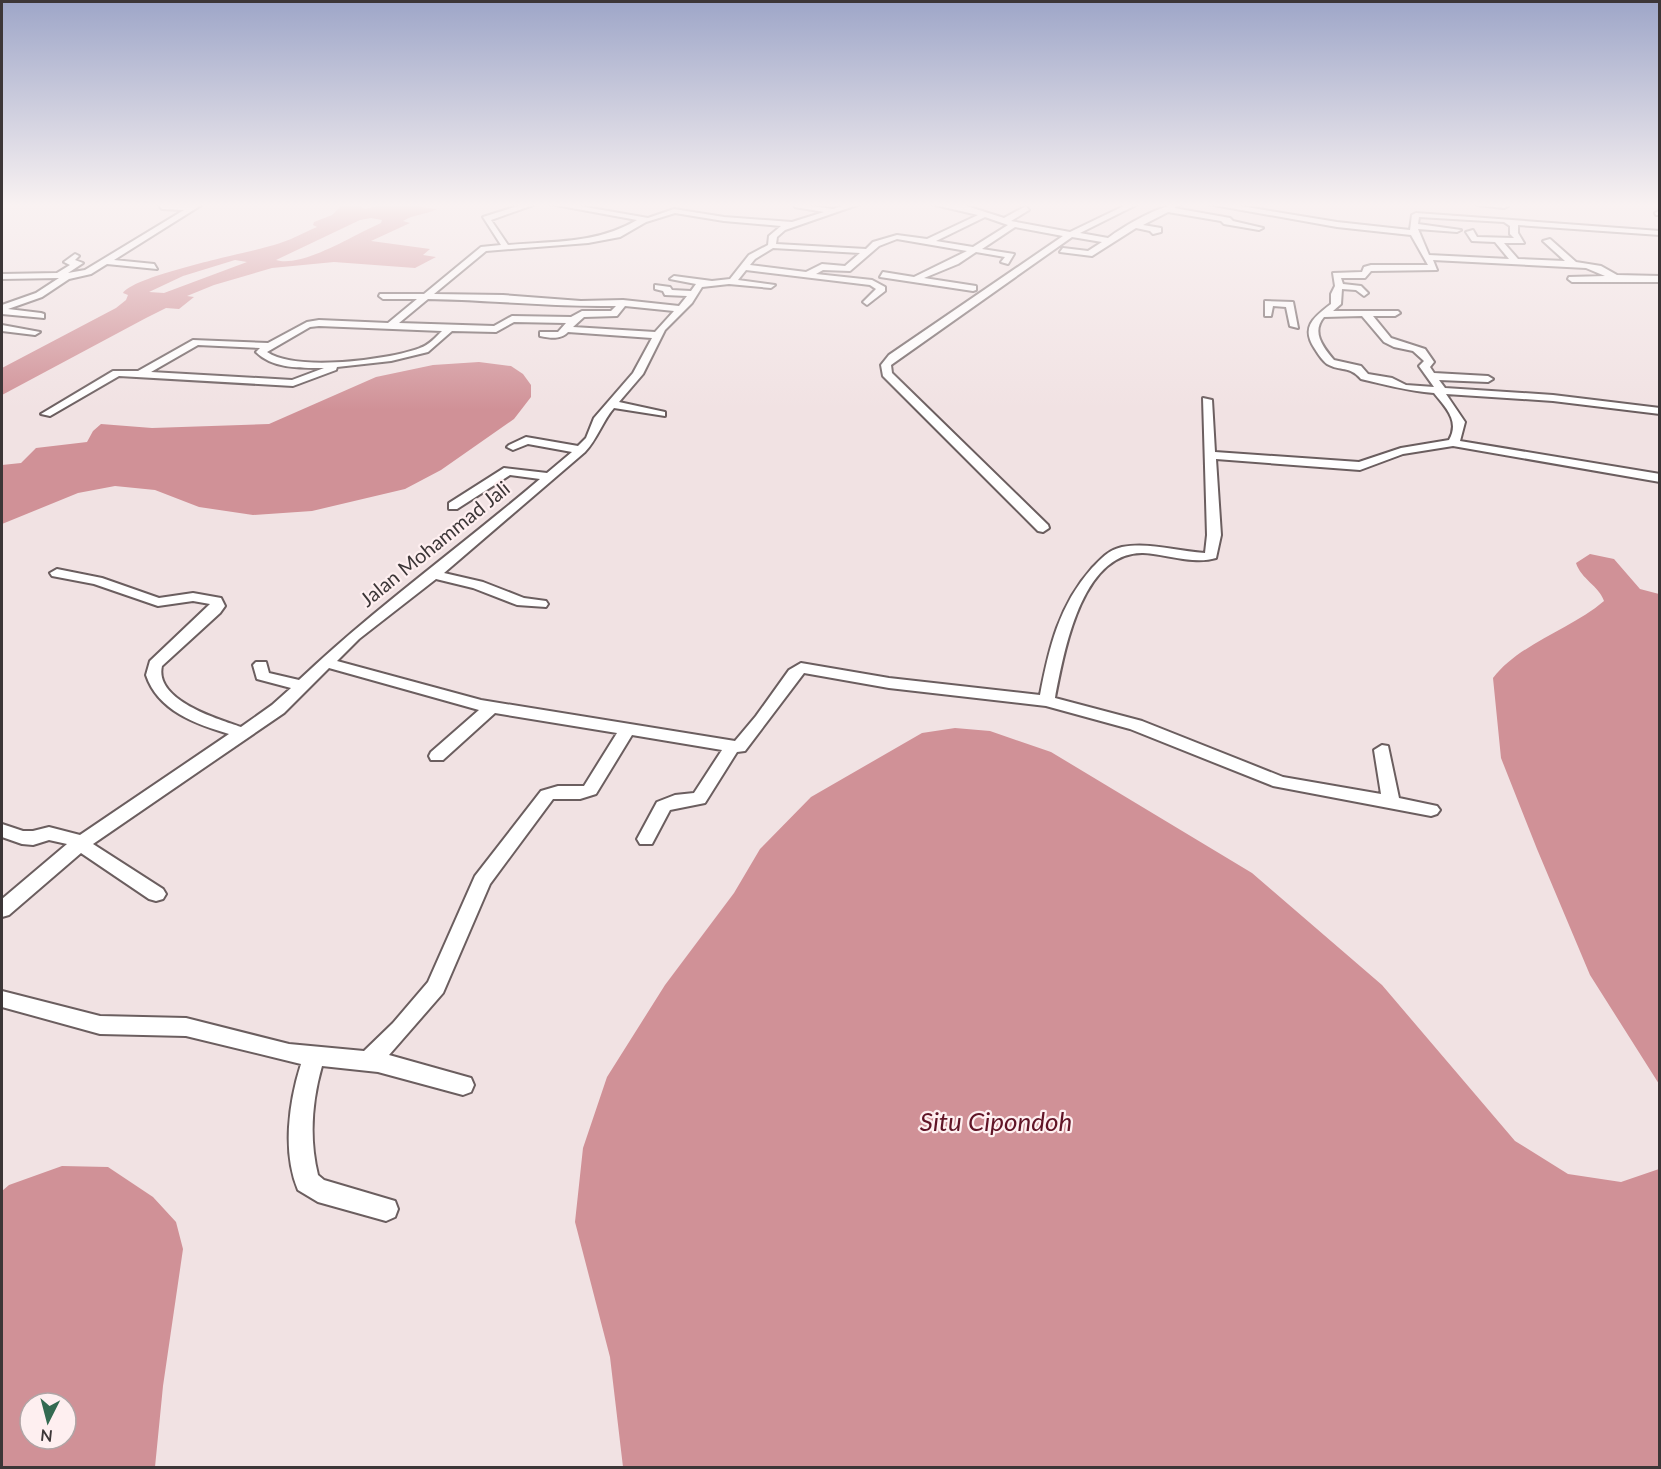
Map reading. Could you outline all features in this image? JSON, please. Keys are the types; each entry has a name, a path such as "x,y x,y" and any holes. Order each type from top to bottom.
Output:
{"street":[{"path":"2,276 74,275 85,273"},
{"path":"390,326 454,273"},
{"path":"731,282 739,273"},
{"path":"787,273 872,283 882,289 867,302"},
{"path":"807,275 812,273"},
{"path":"873,273 973,288"},
{"path":"917,278 926,273"},
{"path":"1016,273 893,357 886,365 887,374 1043,528"},
{"path":"1340,286 1335,275 1365,275 1366,273"},
{"path":"1604,273 1615,279"},
{"path":"872,283 883,274"},
{"path":"2,309 39,295 74,275"},
{"path":"674,279 771,285"},
{"path":"1572,279 1655,279"},
{"name":"Jalan Mohammad Jali","path":"2,910 81,843 278,709 354,636 433,574 581,450 591,439 598,420 638,374 657,335 699,285 708,282"},
{"path":"423,285 432,290"},
{"path":"1340,286 1358,288 1364,293"},
{"path":"1340,286 1335,294 1336,304 1321,315 1313,326 1314,339 1329,360 1357,368 1363,382 1388,380 1404,388 1533,396 1659,411"},
{"path":"658,287 667,289 668,293 693,294"},
{"path":"400,289 589,304 623,303 678,312"},
{"path":"383,296 432,290"},
{"path":"20,314 45,302"},
{"path":"582,314 614,314 623,303"},
{"path":"1268,314 1269,303 1290,304 1295,326"},
{"path":"555,320 543,334 560,334 582,314 589,304"},
{"path":"2,309 20,314 41,315"},
{"path":"659,314 678,312"},
{"path":"1292,315 1395,313"},
{"path":"1365,314 1391,342 1414,347 1425,355 1429,362 1424,366 1461,426 1453,443"},
{"path":"449,328 425,350 344,363 318,365 272,360 261,352 313,323 496,329 509,319 573,320"},
{"path":"1283,325 1313,326"},
{"path":"2,328 35,332"},
{"path":"566,329 657,335"},
{"path":"142,373 196,342 270,346"},
{"path":"101,370 117,373 293,383 344,363"},
{"path":"46,414 131,364"},
{"path":"1431,376 1488,379"},
{"path":"1047,701 1055,658 1070,606 1087,582 1113,556 1130,550 1205,557 1211,555 1214,535 1208,400"},
{"path":"612,404 661,414"},
{"path":"513,447 526,440 581,450"},
{"path":"1209,455 1360,466 1401,451 1453,443 1659,478"},
{"path":"453,506 508,471 550,477"},
{"path":"57,573 97,581 158,602 193,597 216,601 217,608 155,664 153,675 165,694 183,711 205,721 243,733"},
{"path":"433,574 478,585 522,602 541,604"},
{"path":"327,663 492,707 732,747 743,744 794,673 801,668 889,683 1047,701 1136,725 1251,769 1279,783 1431,810"},
{"path":"261,665 262,676 304,686"},
{"path":"437,756 492,707"},
{"path":"369,1060 401,1029 436,987 482,881 511,840 550,792 581,794 590,790 627,729"},
{"path":"646,839 663,806 675,801 699,799 732,747"},
{"path":"1382,750 1391,802"},
{"path":"2,830 33,838 49,833 63,834 81,843 156,894"},
{"path":"2,999 100,1025 186,1027 289,1053 369,1060 463,1085"},
{"path":"314,1056 303,1090 301,1107 307,1182 318,1190 386,1209"}],"water":[{"path":"167,273 194,273 149,292 164,293 219,273 256,273 187,296 194,297 179,309 166,308 2,395 2,368 116,308 126,300 128,295 123,293 148,279"},
{"path":"479,362 511,366 523,374 531,385 531,397 514,419 441,470 405,489 312,511 253,515 199,507 155,490 115,486 78,493 2,524 2,465 21,463 36,448 87,442 93,431 101,424 152,428 269,424 376,377 433,365"},
{"path":"1590,554 1614,559 1640,589 1659,594 1659,1084 1590,975 1501,758 1493,678 1517,655 1604,601 1578,569 1576,563"},
{"name":"Situ Cipondoh","path":"955,728 990,731 1051,752 1252,873 1382,985 1515,1141 1568,1174 1621,1182 1659,1169 1659,1467 623,1467 610,1357 575,1222 583,1148 607,1077 665,985 734,893 760,849 811,797 922,733"},
{"path":"62,1166 108,1167 153,1197 176,1222 183,1249 163,1386 155,1467 2,1467 2,1191 9,1185"}]}
